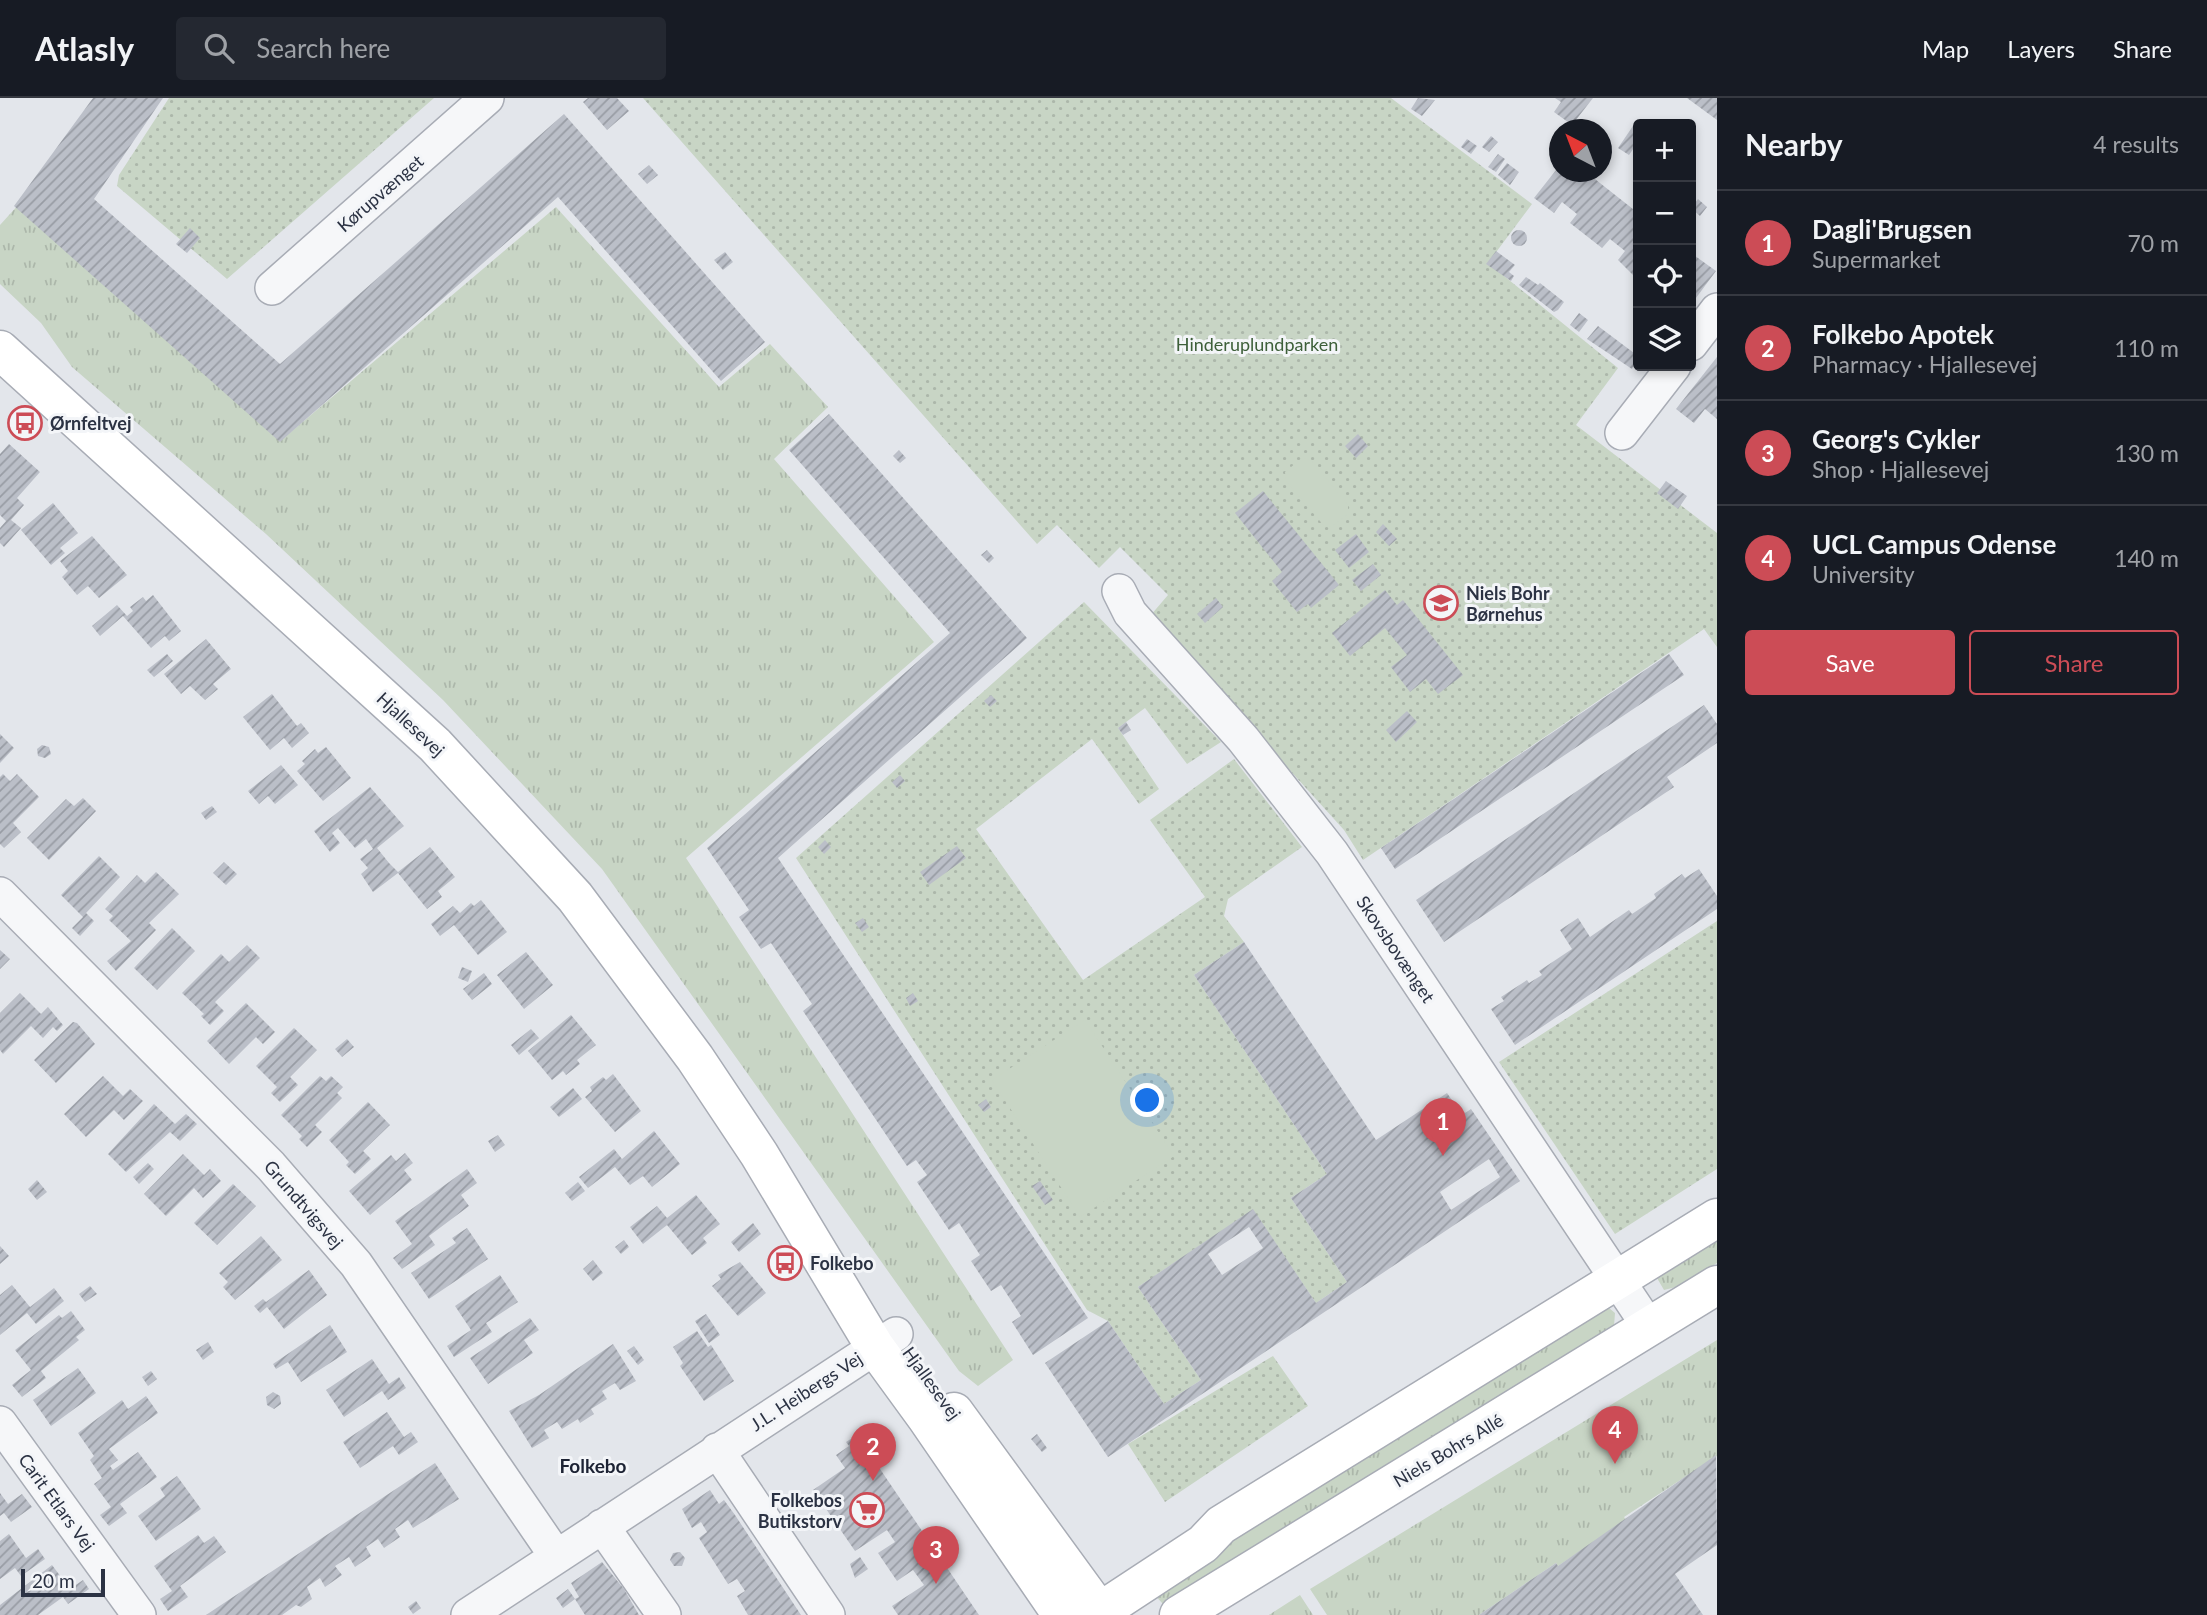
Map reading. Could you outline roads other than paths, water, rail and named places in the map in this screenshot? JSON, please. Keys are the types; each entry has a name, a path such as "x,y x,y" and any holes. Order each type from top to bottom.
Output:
{"main road":[{"name":"Hjallesevej","path":"0,350 435,745 575,897 695,1058 886,1340 1074,1575 1099,1614"},
{"path":"1099,1614 1203,1544 1221,1525 1717,1219"},
{"name":"Niels Bohrs Allé","path":"1179,1615 1717,1285"},
{"name":"Hjallesevej","path":"886,1340 921,1409 1062,1615"},
{"path":"1074,1575 1095,1585 1112,1581 1196,1532 1221,1525"}],"street":[{"name":"Kørupvænget","path":"272,288 487,98"},
{"path":"1696,337 1717,310"},
{"path":"1622,433 1670,371"},
{"name":"Skovsbovænget","path":"1119,590 1130,613 1243,739 1332,853 1649,1327"},
{"name":"Grundtvigsvej","path":"0,894 271,1166 356,1264 556,1556"},
{"name":"J.L. Heibergs Vej","path":"487,1610 556,1556 886,1340"},
{"name":"Carit Etlars Vej","path":"0,1423 139,1615"},
{"path":"717,1450 828,1615"},
{"path":"602,1526 664,1615"}],"place":[{"name":"Ørnfeltvej","path":"25,423"},
{"name":"Niels Bohr Børnehus","path":"1441,603"},
{"name":"Dagli'Brugsen","path":"1443,1156"},
{"name":"Folkebo","path":"785,1263"},
{"name":"UCL Campus Odense","path":"1615,1464"},
{"name":"Folkebo Apotek","path":"873,1481"},
{"name":"Folkebos Butikstorv","path":"867,1510"},
{"name":"Georg's Cykler","path":"936,1584"}],"district":[{"name":"Folkebo","path":"593,1465"}],"park label":[{"name":"Hinderuplundparken","path":"1257,344"}]}
